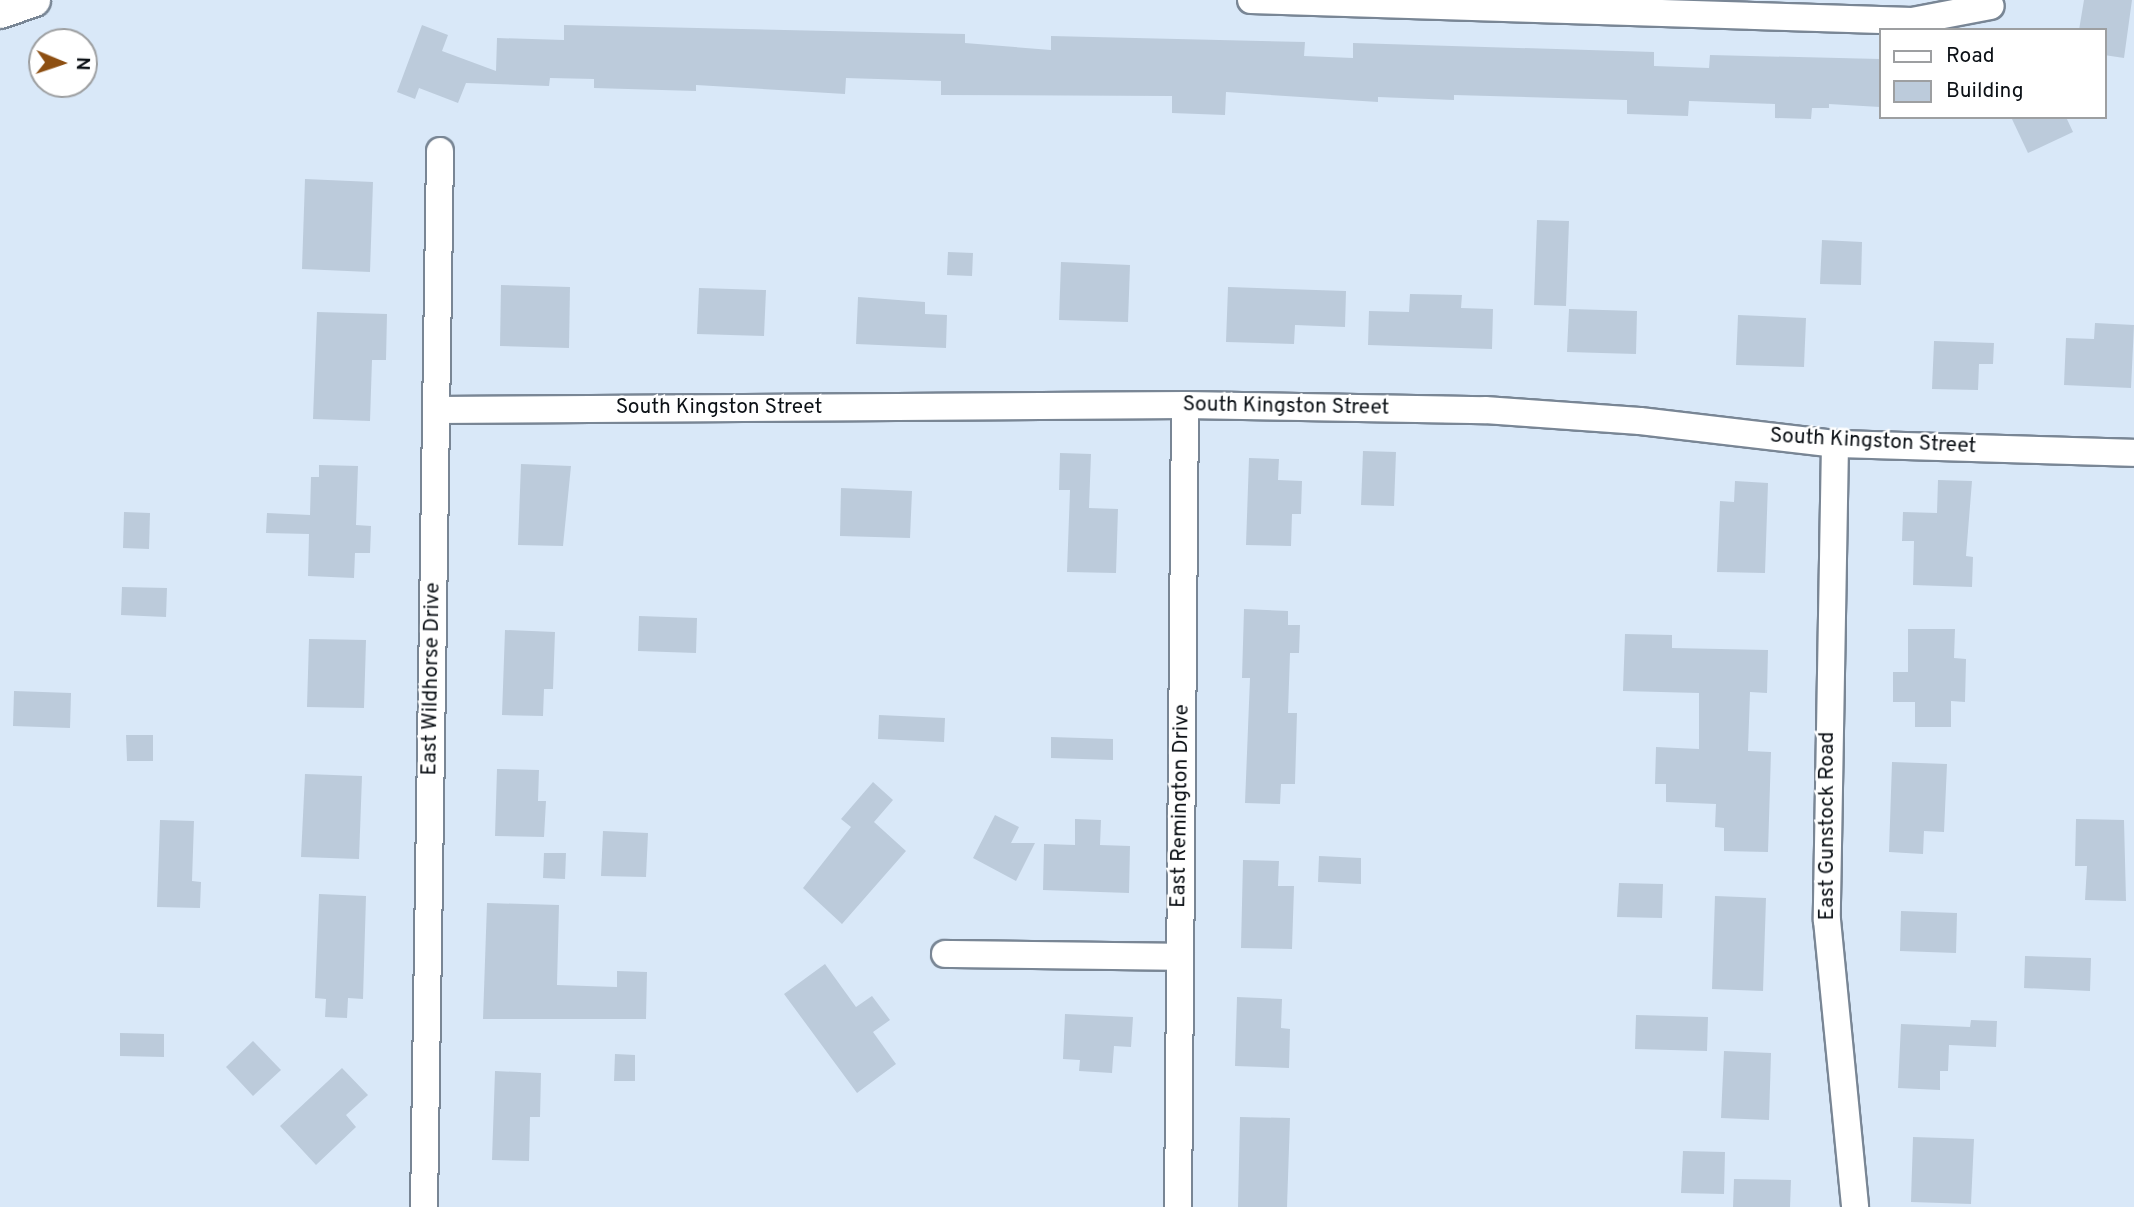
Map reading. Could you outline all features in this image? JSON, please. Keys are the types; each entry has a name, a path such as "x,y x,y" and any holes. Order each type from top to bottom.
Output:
{"street":[{"path":"0,12 34,0"},
{"path":"1251,0 1805,8 1912,20 1992,6"},
{"name":"East Wildhorse Drive","path":"424,1207 440,152"},
{"name":"South Kingston Street","path":"437,410 1185,405 1485,410 1640,421 1835,444 2134,453"},
{"name":"East Remington Drive","path":"1178,1207 1185,405"},
{"name":"East Gunstock Road","path":"1835,444 1827,919 1855,1207"},
{"path":"945,954 1180,957"}],"building":[{"path":"2084,0 2132,0 2124,58 2106,55 2106,28 2079,28"},
{"path":"422,25 448,35 442,51 496,71 497,38 564,40 564,25 965,34 965,43 1051,50 1051,36 1305,42 1304,56 1353,58 1353,43 1654,52 1654,66 1709,68 1710,55 1878,59 1878,107 1829,104 1829,108 1812,108 1811,119 1775,118 1775,104 1689,101 1688,116 1627,114 1627,100 1454,95 1454,100 1378,97 1378,102 1226,92 1225,115 1172,113 1172,96 941,95 941,81 846,78 845,94 696,85 696,91 594,88 594,79 550,78 549,86 466,83 458,103 419,88 415,99 397,92"},
{"path":"2012,119 2067,119 2073,132 2028,153"},
{"path":"305,179 373,182 370,272 302,269"},
{"path":"1537,220 1569,221 1566,306 1534,305"},
{"path":"1822,240 1862,242 1861,285 1820,284"},
{"path":"948,252 973,253 972,276 947,275"},
{"path":"1061,262 1130,265 1128,322 1059,320"},
{"path":"501,285 570,287 569,348 500,346"},
{"path":"1228,287 1346,291 1345,327 1295,325 1294,344 1226,342"},
{"path":"699,288 766,290 764,336 697,334"},
{"path":"1410,294 1462,295 1461,308 1493,309 1492,349 1368,345 1369,311 1409,312"},
{"path":"858,297 925,302 925,314 947,315 946,348 856,344"},
{"path":"1569,309 1637,311 1636,354 1567,352"},
{"path":"317,312 387,314 386,360 372,360 370,421 313,419"},
{"path":"1738,315 1806,318 1804,367 1736,365"},
{"path":"2095,323 2134,325 2131,388 2064,385 2066,338 2094,339"},
{"path":"1934,341 1994,343 1993,364 1979,364 1978,390 1932,389"},
{"path":"1363,451 1396,452 1394,506 1361,505"},
{"path":"1060,453 1091,454 1089,508 1118,509 1116,573 1067,572 1070,490 1059,490"},
{"path":"1249,458 1279,459 1278,480 1302,481 1301,514 1292,514 1291,546 1246,545"},
{"path":"521,464 571,466 563,546 518,545"},
{"path":"319,465 358,466 356,525 371,526 370,553 355,553 354,578 308,576 309,534 266,533 267,513 310,515 311,477 319,477"},
{"path":"1938,480 1972,481 1966,556 1973,557 1972,587 1913,585 1914,541 1902,541 1903,512 1937,513"},
{"path":"1735,481 1768,483 1765,573 1717,572 1720,501 1734,502"},
{"path":"841,488 912,491 910,538 840,536"},
{"path":"124,512 150,513 149,549 123,548"},
{"path":"122,587 167,588 166,617 121,615"},
{"path":"1244,609 1288,611 1288,625 1300,625 1299,653 1290,653 1288,713 1297,713 1295,784 1281,784 1280,804 1245,803 1250,678 1242,678"},
{"path":"639,616 697,618 696,653 638,651"},
{"path":"1908,629 1955,629 1954,658 1966,659 1965,702 1951,701 1951,727 1915,727 1915,702 1893,702 1893,672 1908,672"},
{"path":"505,630 555,632 553,689 544,689 543,716 502,715"},
{"path":"1625,634 1672,635 1672,648 1768,650 1767,693 1750,692 1748,751 1771,752 1768,852 1724,851 1724,828 1715,827 1716,804 1666,802 1666,784 1655,784 1656,747 1699,749 1699,693 1623,691"},
{"path":"309,639 366,640 364,708 307,707"},
{"path":"14,691 71,693 70,728 13,726"},
{"path":"879,715 945,718 944,742 878,739"},
{"path":"126,735 153,735 153,761 127,761"},
{"path":"1051,737 1113,739 1113,760 1051,758"},
{"path":"1892,762 1947,764 1944,832 1924,831 1923,854 1889,852"},
{"path":"497,769 539,770 538,801 546,801 544,837 495,836"},
{"path":"305,774 362,776 359,859 301,857"},
{"path":"873,782 893,800 874,822 906,851 842,924 803,888 851,827 841,819"},
{"path":"995,815 1019,827 1011,843 1035,843 1016,881 973,858"},
{"path":"1075,819 1101,820 1100,845 1130,846 1129,893 1043,890 1044,844 1075,845"},
{"path":"2076,819 2124,820 2126,901 2085,900 2087,866 2075,866"},
{"path":"160,820 194,821 192,881 201,882 200,908 157,907"},
{"path":"603,831 648,833 646,877 601,876"},
{"path":"544,853 566,853 565,879 543,878"},
{"path":"1319,856 1361,858 1361,884 1318,882"},
{"path":"1243,860 1279,861 1278,886 1294,886 1292,949 1241,948"},
{"path":"1619,883 1663,884 1662,918 1617,917"},
{"path":"319,894 366,896 363,999 348,998 347,1018 325,1017 326,999 315,998"},
{"path":"1715,896 1766,898 1763,991 1712,989"},
{"path":"487,903 559,905 557,985 617,987 617,971 647,972 646,1019 483,1019"},
{"path":"1901,911 1957,913 1956,953 1900,951"},
{"path":"2025,956 2091,958 2090,991 2024,988"},
{"path":"825,964 856,1007 872,996 890,1020 873,1032 896,1064 857,1093 784,994"},
{"path":"1237,997 1282,999 1281,1028 1290,1029 1289,1068 1235,1066"},
{"path":"1065,1014 1133,1017 1131,1047 1114,1046 1112,1073 1079,1071 1080,1060 1063,1059"},
{"path":"1636,1015 1708,1017 1707,1051 1635,1049"},
{"path":"1971,1020 1997,1021 1996,1047 1949,1045 1948,1071 1940,1071 1940,1090 1898,1088 1901,1024 1970,1027"},
{"path":"120,1033 164,1034 164,1057 120,1056"},
{"path":"253,1041 281,1070 253,1096 226,1067"},
{"path":"1724,1051 1771,1053 1769,1120 1721,1118"},
{"path":"615,1054 635,1055 635,1081 614,1081"},
{"path":"342,1068 368,1095 346,1115 356,1127 316,1165 280,1126"},
{"path":"495,1071 541,1073 540,1117 530,1117 529,1161 492,1160"},
{"path":"1240,1117 1290,1118 1287,1207 1238,1207"},
{"path":"1913,1137 1974,1139 1971,1204 1911,1202"},
{"path":"1683,1151 1725,1152 1724,1194 1681,1193"},
{"path":"1734,1179 1791,1180 1790,1207 1733,1207"}]}
